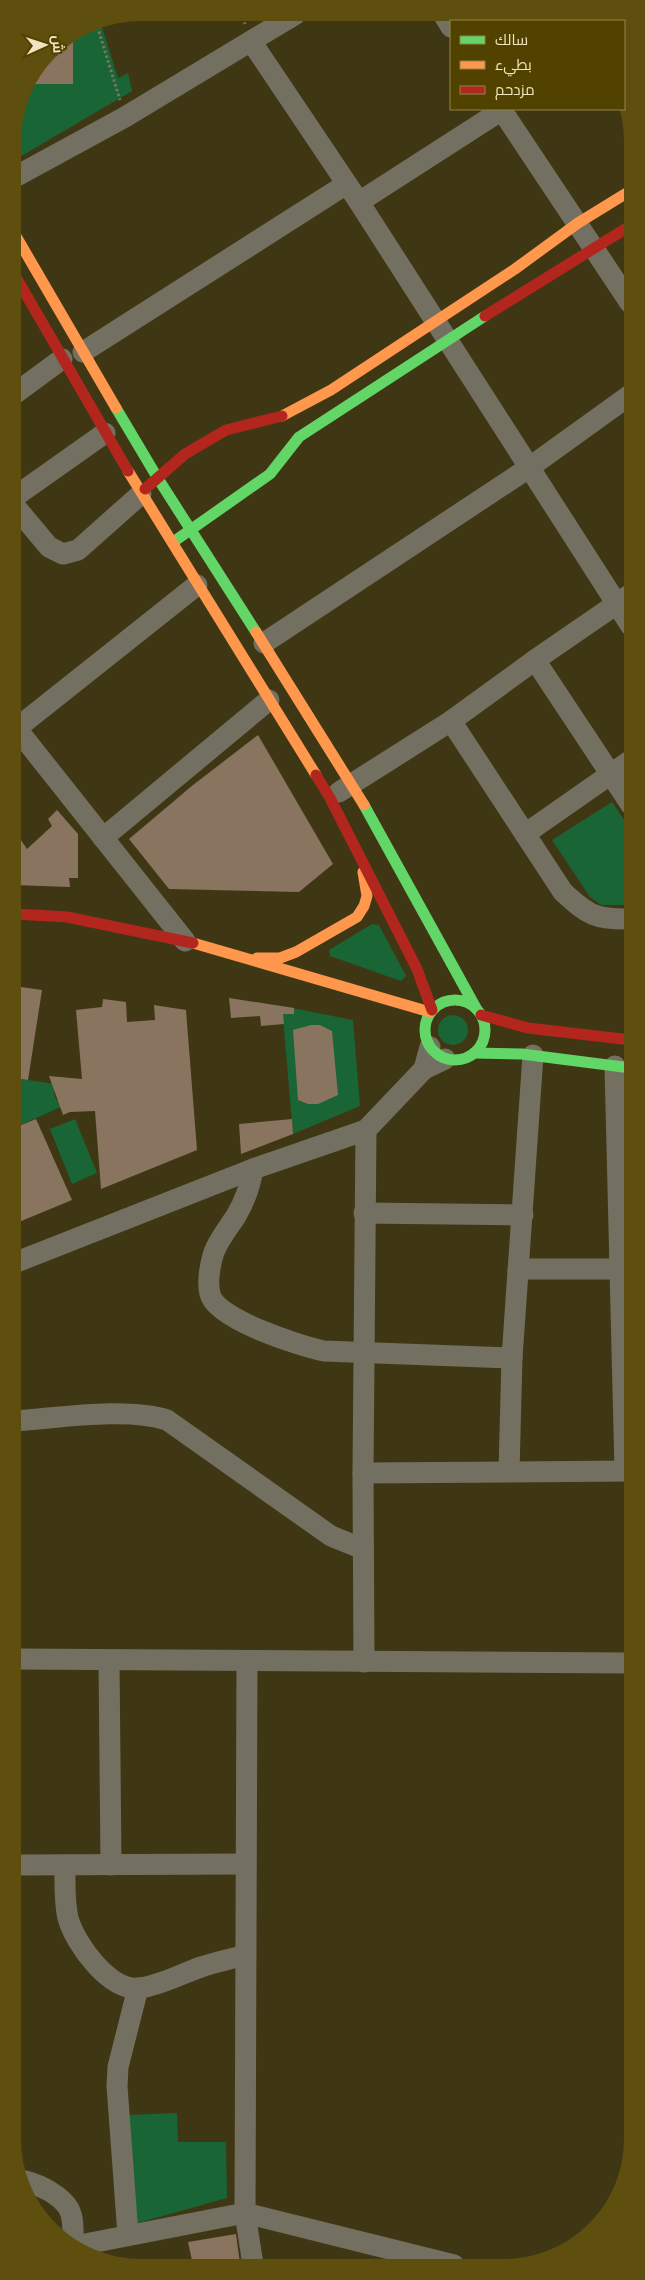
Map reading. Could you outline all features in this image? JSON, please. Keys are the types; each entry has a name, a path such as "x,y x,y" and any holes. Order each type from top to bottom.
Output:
{"main road":[{"path":"170,543 192,530 270,474 285,448 298,437 344,409 578,223 624,195"},
{"path":"142,494 158,477 185,454 226,430 271,424 595,248 624,230"},
{"path":"22,246 158,477 352,783 484,1022 484,1039 474,1053 465,1058 434,1048 410,1028"},
{"path":"22,295 62,359 170,543 330,798 417,969 431,1011"},
{"path":"243,957 280,958 296,952 357,917 364,908 368,897 368,885 351,840"},
{"path":"22,914 67,917 185,941 358,993 431,1011"},
{"path":"358,993 388,1013"},
{"path":"434,1048 424,1029 431,1011 439,1003 458,1000 478,1011 528,1028 624,1039"},
{"path":"474,1053 533,1055 623,1067"}],"street":[{"path":"22,173 125,117 283,22"},
{"path":"251,41 530,467 623,600 535,660 451,721 330,798"},
{"path":"358,202 499,110"},
{"path":"502,110 624,293"},
{"path":"83,352 345,185"},
{"path":"22,388 62,359"},
{"path":"264,643 530,467 624,399"},
{"path":"22,492 104,433"},
{"path":"22,515 49,547 63,554 78,550 142,494"},
{"path":"22,721 197,585"},
{"path":"535,660 624,795"},
{"path":"103,838 269,700"},
{"path":"451,721 563,892 582,910 594,916 624,918"},
{"path":"22,735 185,941"},
{"path":"525,834 624,765"},
{"path":"21,1260 253,1169 366,1130 424,1069 434,1048"},
{"path":"508,1472 512,1358 533,1055"},
{"path":"623,1067 624,1112"},
{"path":"364,1662 363,1473 366,1130"},
{"path":"253,1169 250,1190 214,1252 209,1275 210,1295 219,1308 237,1320 302,1346 324,1351 364,1354 512,1358"},
{"path":"364,1213 523,1215"},
{"path":"623,1251 620,1269 623,1354"},
{"path":"518,1270 620,1269"},
{"path":"21,1421 126,1414 150,1414 167,1420 181,1428 331,1536 363,1549"},
{"path":"363,1473 623,1470"},
{"path":"21,1660 623,1663"},
{"path":"109,1660 110,1864"},
{"path":"247,1661 245,2213 252,2259"},
{"path":"21,1865 246,1864"},
{"path":"65,1865 68,1919 76,1940 105,1974 116,1983 138,1988 246,1955"},
{"path":"128,2235 117,2086 118,2067 138,1988"},
{"path":"29,2182 37,2184 58,2198 69,2210 72,2220 73,2237"},
{"path":"85,2245 245,2213 430,2259"}],"path":[{"path":"98,29 125,117"}],"green space":[{"path":"102,28 118,78 128,73 132,91 22,156 22,126 30,96 45,70 70,70 70,45"},
{"path":"612,802 624,819 624,905 601,905 590,897 552,840"},
{"path":"372,924 379,925 406,976 401,981 330,956 329,950"},
{"path":"282,1006 353,1020 360,1106 293,1134"},
{"path":"453,1015 459,1016 467,1024 467,1036 459,1044 453,1045 447,1044 439,1036 438,1030 439,1024 447,1016"},
{"path":"22,1079 55,1084 55,1096 63,1106 22,1125"},
{"path":"75,1119 97,1173 72,1184 50,1129"},
{"path":"177,2113 178,2142 226,2142 227,2198 134,2224 128,2115"}],"building":[{"path":"73,43 73,84 36,84 45,70 70,70 70,45"},
{"path":"258,735 333,864 299,892 169,889 129,839 193,785"},
{"path":"57,810 78,834 78,878 69,878 70,887 22,885 22,841 27,849 52,826 48,819"},
{"path":"22,987 42,990 28,1080 22,1079"},
{"path":"229,998 294,1008 294,1014 283,1014 284,1024 261,1026 260,1016 231,1018"},
{"path":"103,999 126,1002 127,1022 155,1020 154,1005 186,1010 197,1150 101,1189 95,1111 70,1112 63,1115 49,1076 82,1079 76,1010 102,1007"},
{"path":"311,1025 320,1025 332,1031 338,1095 318,1104 308,1104 298,1100 293,1030"},
{"path":"36,1119 72,1200 21,1221 22,1125"},
{"path":"292,1119 293,1134 241,1154 239,1124"},
{"path":"236,2234 239,2259 192,2259 188,2242"}],"traffic: fast":[{"path":"176,540 270,474 299,437 485,316"},
{"path":"116,408 157,477 256,632"},
{"path":"364,805 476,1008"},
{"path":"455,1000 467,1002 480,1013 485,1030 483,1042 472,1055 455,1060 443,1058 430,1047 425,1030 427,1018 438,1005 455,1000"},
{"path":"474,1053 522,1054 624,1067"}],"traffic: slow":[{"path":"282,416 331,390 515,269 578,223 624,195"},
{"path":"22,246 116,408"},
{"path":"128,471 316,775"},
{"path":"256,632 364,805"},
{"path":"257,958 280,958 296,952 357,917 364,906 367,896 363,872"},
{"path":"193,943 430,1012"}],"traffic: jam":[{"path":"485,316 624,230"},
{"path":"22,287 128,471"},
{"path":"145,489 185,454 226,430 282,416"},
{"path":"316,775 330,798 417,969 432,1010"},
{"path":"22,914 67,917 193,943"},
{"path":"481,1015 528,1028 624,1039"}]}
